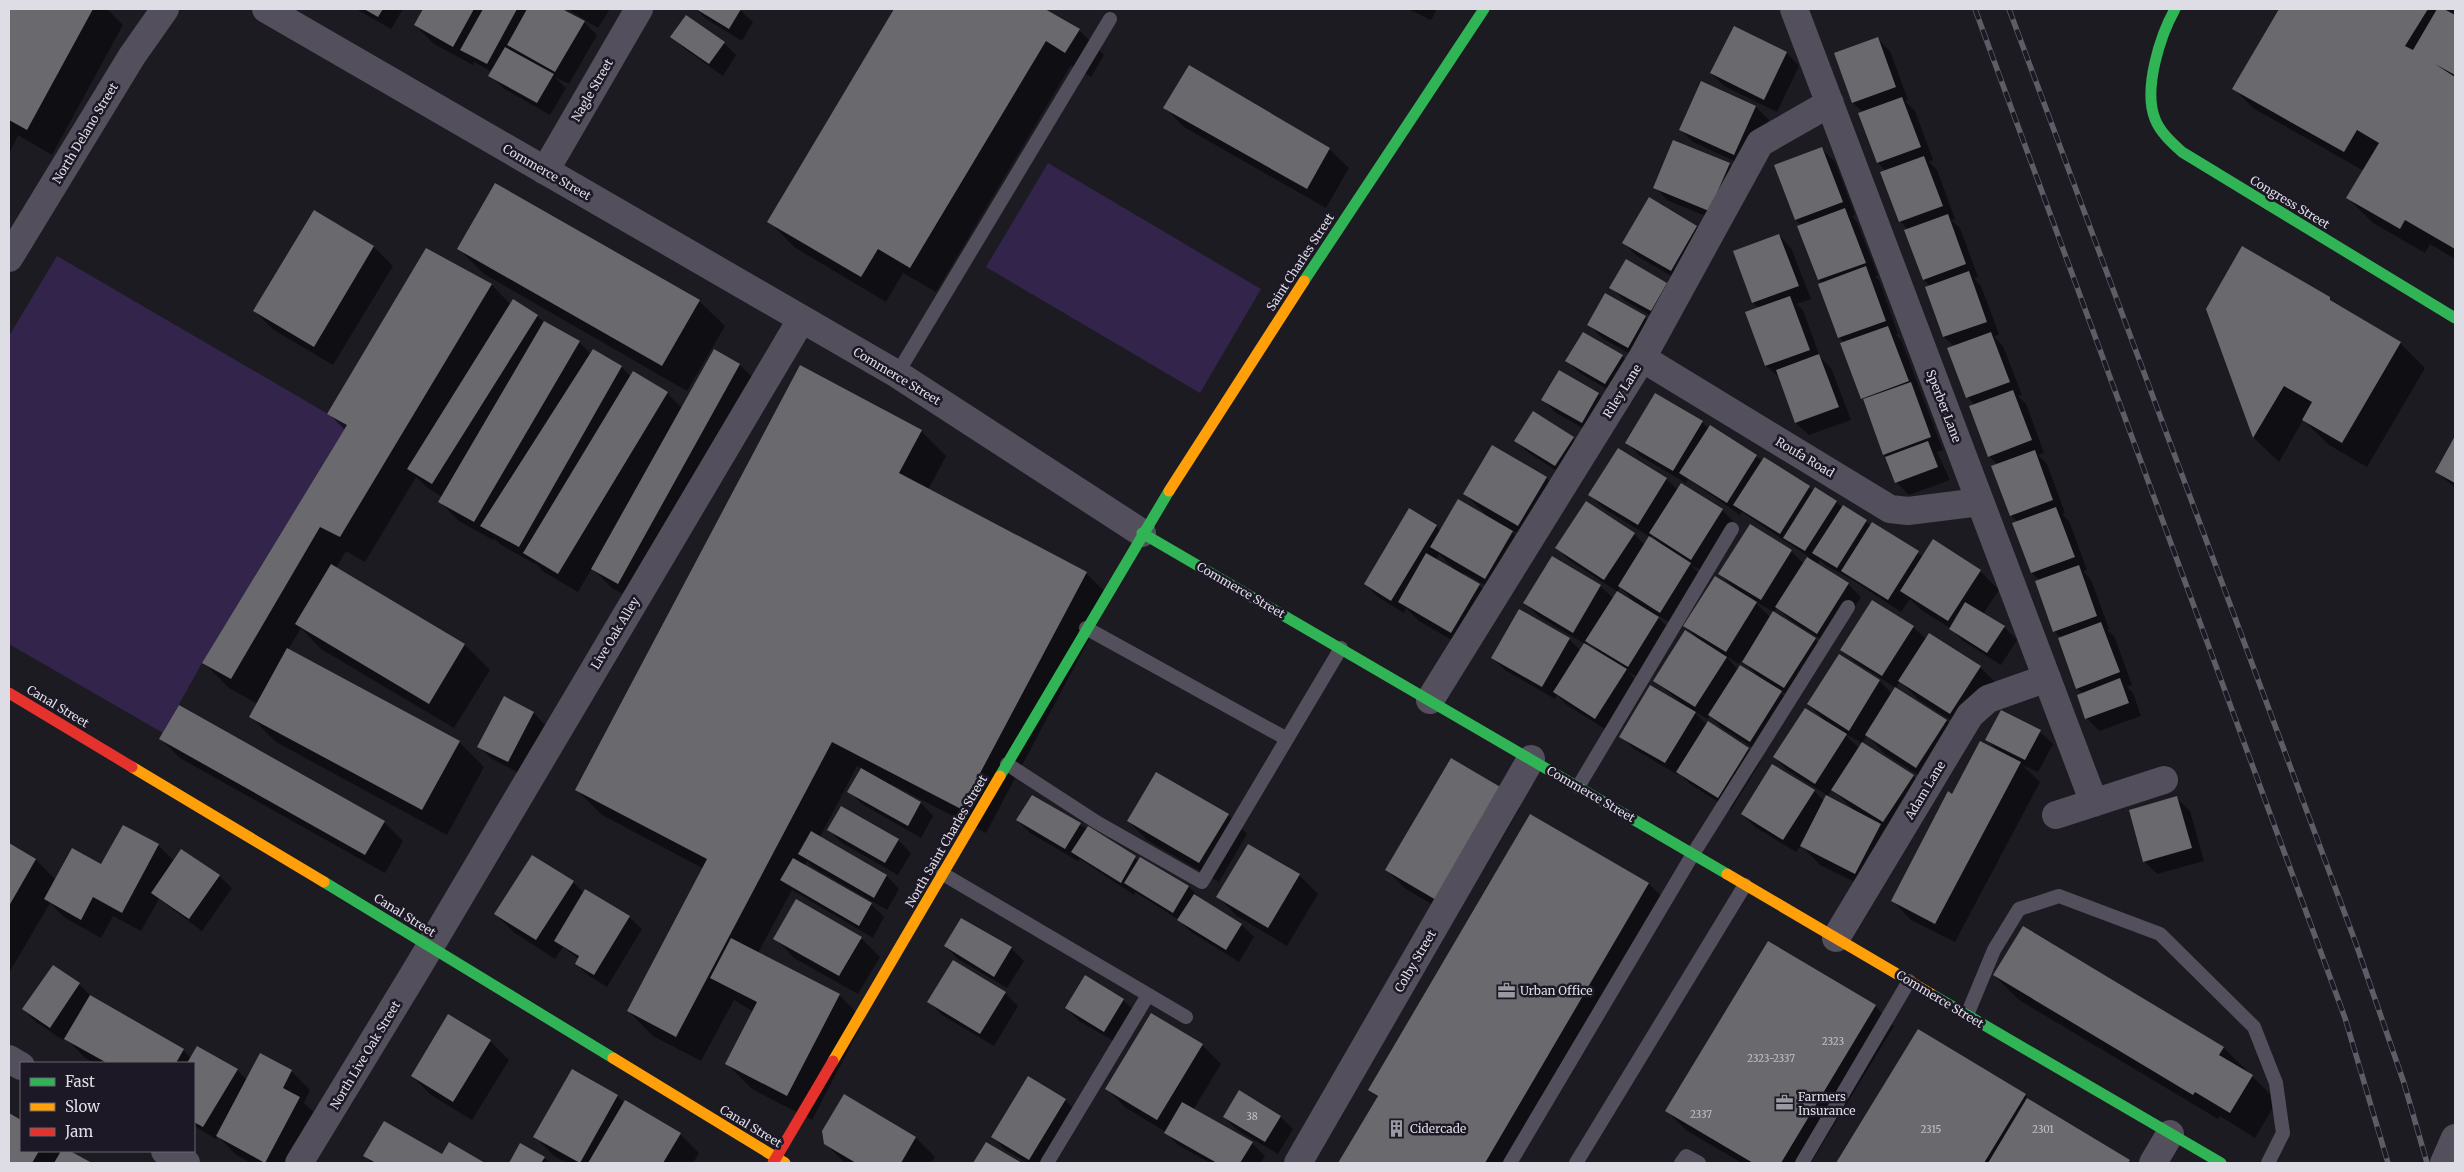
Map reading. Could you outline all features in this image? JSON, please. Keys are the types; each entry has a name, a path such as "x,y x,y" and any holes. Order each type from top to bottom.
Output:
{"street":[{"name":"North Delano Street","path":"9,258 132,56 165,9"},
{"name":"Commerce Street","path":"266,9 897,374 1142,533 2221,1163"},
{"name":"Nagle Street","path":"545,171 640,9"},
{"name":"Saint Charles Street","path":"1142,533 1167,498 1300,286 1484,9"},
{"name":"Sperber Lane","path":"1794,9 2094,803"},
{"name":"Congress Street","path":"2175,9 2164,35 2151,80 2150,106 2156,124 2167,140 2182,152 2455,318"},
{"name":"Riley Lane","path":"1430,700 1642,358 1760,143 1830,102"},
{"name":"Live Oak Alley","path":"430,946 801,320"},
{"name":"Roufa Road","path":"1642,358 1890,509 1908,512 1980,502"},
{"name":"North Saint Charles Street","path":"778,1161 1006,764 1142,533"},
{"name":"Adam Lane","path":"1836,938 1970,715 1988,699 2047,678"},
{"name":"Canal Street","path":"9,693 430,946 778,1161"},
{"name":"Colby Street","path":"1298,1163 1531,759"},
{"path":"2056,815 2164,780"},
{"name":"North Live Oak Street","path":"299,1163 430,946"},
{"path":"9,1059 20,1065"},
{"path":"2153,1163 2170,1134"},
{"path":"2444,1163 2455,1138"},
{"path":"167,1152 186,1163"}],"lane":[{"path":"897,374 1110,19"},
{"path":"1578,787 1732,529"},
{"path":"1510,1163 1693,854 1848,607"},
{"path":"1086,628 1286,739"},
{"path":"1006,764 1098,823 1202,882 1341,648"},
{"path":"943,874 1186,1017"},
{"path":"1576,1163 1745,885"},
{"path":"1967,1015 1994,950 2019,908 2059,896 2160,934 2254,1027 2276,1083 2283,1134 2268,1163"},
{"path":"1802,1163 1909,981"},
{"path":"1047,1163 1148,995"},
{"path":"1681,1163 1686,1156 1698,1163"}],"shaded area":[{"path":"1048,163 1261,289 1200,393 986,267"},
{"path":"57,256 347,425 202,663 163,733 9,644 9,336"}],"building":[{"path":"9,9 93,9 27,130 9,120"},
{"path":"364,9 383,9 378,17"},
{"path":"423,9 474,9 453,47 414,25"},
{"path":"483,9 517,9 487,64 460,50"},
{"path":"527,9 562,9 585,21 555,72 507,45"},
{"path":"696,9 741,9 729,29"},
{"path":"894,9 1045,9 1080,29 1065,53 1046,41 910,268 878,249 861,277 767,222"},
{"path":"2279,9 2428,9 2405,46 2413,50 2437,9 2444,9 2455,15 2455,75 2435,64 2455,77 2455,249 2405,220 2400,229 2346,198 2379,143 2357,130 2344,152 2232,89"},
{"path":"686,15 725,42 709,64 670,37"},
{"path":"1734,26 1787,52 1764,100 1710,73"},
{"path":"1878,37 1896,87 1852,103 1834,53"},
{"path":"505,47 554,74 537,103 488,76"},
{"path":"1189,65 1330,148 1307,189 1163,108"},
{"path":"1701,81 1756,106 1734,155 1679,130"},
{"path":"1902,97 1921,147 1877,163 1858,113"},
{"path":"1673,140 1730,163 1709,211 1653,188"},
{"path":"1822,147 1843,202 1795,220 1774,165"},
{"path":"1924,156 1943,206 1899,222 1880,172"},
{"path":"495,183 700,300 662,366 457,249"},
{"path":"1649,197 1697,226 1671,271 1622,243"},
{"path":"1845,208 1866,263 1818,280 1797,226"},
{"path":"314,210 374,246 314,347 253,311"},
{"path":"1948,214 1966,264 1923,280 1904,230"},
{"path":"1779,234 1799,286 1752,303 1733,251"},
{"path":"2242,246 2330,297 2330,300 2401,342 2342,443 2302,420 2312,402 2284,386 2253,438 2206,309"},
{"path":"426,248 492,284 340,537 320,527 231,679 202,663 347,425 327,414"},
{"path":"1626,259 1667,283 1651,311 1609,288"},
{"path":"1866,266 1886,321 1838,338 1818,284"},
{"path":"1969,271 1987,322 1943,337 1925,287"},
{"path":"1605,293 1646,316 1628,348 1587,325"},
{"path":"1790,296 1810,350 1765,366 1745,312"},
{"path":"513,299 538,315 432,484 407,469"},
{"path":"544,321 580,341 474,522 438,502"},
{"path":"1888,326 1909,381 1861,399 1840,343"},
{"path":"1583,332 1623,355 1605,384 1565,361"},
{"path":"1991,332 2010,382 1966,398 1947,348"},
{"path":"593,349 622,366 519,547 480,526"},
{"path":"714,349 740,364 618,584 591,569"},
{"path":"1819,354 1839,407 1795,423 1776,370"},
{"path":"800,365 922,430 899,473 1087,572 961,809 832,742 676,1037 627,1011 707,859 575,790"},
{"path":"1559,370 1599,393 1582,423 1541,400"},
{"path":"633,371 668,392 558,574 523,553"},
{"path":"1911,382 1931,437 1883,455 1863,399"},
{"path":"2013,390 2032,440 1988,457 1969,406"},
{"path":"1655,393 1703,421 1673,471 1625,443"},
{"path":"1533,411 1574,437 1555,466 1514,441"},
{"path":"1710,425 1757,455 1727,503 1679,473"},
{"path":"2455,436 2455,483 2435,472"},
{"path":"1928,441 1938,467 1895,483 1885,457"},
{"path":"1492,445 1547,477 1518,526 1463,494"},
{"path":"1618,448 1667,478 1638,525 1588,495"},
{"path":"2035,450 2053,500 2010,516 1991,466"},
{"path":"1764,457 1810,486 1780,534 1733,505"},
{"path":"1681,483 1723,509 1691,560 1649,533"},
{"path":"1815,487 1837,501 1805,551 1783,538"},
{"path":"1458,499 1513,531 1485,579 1430,547"},
{"path":"1586,501 1635,533 1604,580 1555,548"},
{"path":"1843,505 1867,520 1837,568 1812,553"},
{"path":"2056,507 2075,557 2031,573 2012,523"},
{"path":"1409,508 1437,525 1391,601 1364,584"},
{"path":"1872,522 1919,551 1888,600 1841,571"},
{"path":"1750,524 1792,550 1761,600 1718,574"},
{"path":"1649,536 1691,563 1660,613 1618,586"},
{"path":"1933,539 1981,570 1948,621 1900,591"},
{"path":"1426,553 1480,584 1451,633 1398,602"},
{"path":"1552,556 1601,585 1573,633 1523,603"},
{"path":"1807,557 1849,583 1817,634 1775,607"},
{"path":"331,564 465,644 429,704 295,624"},
{"path":"2079,565 2097,616 2053,632 2035,581"},
{"path":"1715,576 1757,602 1726,652 1683,626"},
{"path":"1617,591 1659,617 1628,667 1585,641"},
{"path":"1872,600 1914,626 1882,676 1840,650"},
{"path":"1965,602 2005,626 1987,653 1949,629"},
{"path":"1519,609 1570,638 1542,687 1491,658"},
{"path":"1773,611 1816,638 1784,688 1742,662"},
{"path":"2101,622 2120,672 2076,689 2058,638"},
{"path":"1685,630 1727,657 1695,707 1653,681"},
{"path":"1929,633 1981,666 1950,714 1898,681"},
{"path":"1584,643 1627,669 1595,719 1553,692"},
{"path":"287,648 460,741 422,810 249,717"},
{"path":"1839,654 1880,680 1849,731 1807,704"},
{"path":"1740,665 1782,691 1750,742 1708,715"},
{"path":"2120,678 2129,703 2085,719 2077,695"},
{"path":"1650,685 1696,712 1665,763 1619,737"},
{"path":"1895,687 1947,720 1916,768 1865,735"},
{"path":"504,696 534,712 508,762 477,747"},
{"path":"179,705 385,821 365,855 159,739"},
{"path":"1805,708 1847,734 1815,784 1773,757"},
{"path":"2001,710 2041,730 2025,760 1985,740"},
{"path":"1708,721 1749,748 1718,798 1676,772"},
{"path":"1980,741 2021,762 1935,924 1891,901 1948,791 1952,794"},
{"path":"1862,742 1914,775 1883,822 1831,790"},
{"path":"1451,758 1502,788 1436,900 1385,870"},
{"path":"1772,764 1815,790 1783,840 1741,814"},
{"path":"861,768 921,802 908,826 847,792"},
{"path":"1156,772 1229,814 1199,863 1127,821"},
{"path":"1032,795 1081,823 1065,849 1016,820"},
{"path":"1826,795 1881,824 1855,874 1800,846"},
{"path":"2177,796 2192,848 2143,862 2129,810"},
{"path":"841,806 899,839 885,863 827,830"},
{"name":"Urban Office","path":"1530,814 1649,883 1485,1163 1338,1163 1378,1096 1368,1090"},
{"path":"123,825 159,844 122,913 93,897 81,920 44,899 72,848 101,864"},
{"path":"1088,826 1136,856 1121,883 1071,852"},
{"path":"811,831 887,875 874,898 798,854"},
{"path":"9,843 36,859 9,906"},
{"path":"1248,844 1300,874 1268,928 1216,897"},
{"path":"181,849 220,875 189,919 151,893"},
{"path":"532,855 574,881 536,940 494,914"},
{"path":"1140,857 1189,886 1173,913 1124,883"},
{"path":"793,858 872,903 859,926 780,880"},
{"path":"585,889 630,916 594,975 575,964 579,956 554,941"},
{"path":"1194,894 1242,924 1226,950 1177,920"},
{"path":"796,899 862,937 839,976 773,939"},
{"path":"961,918 1012,947 994,977 944,946"},
{"path":"2023,926 2224,1047 2219,1055 2253,1075 2230,1113 2195,1092 2193,1095 1993,975"},
{"path":"731,938 840,994 787,1096 725,1064 757,1002 710,978"},
{"path":"1768,941 1876,1005 1781,1163 1753,1163 1665,1111"},
{"path":"953,960 1006,992 980,1034 927,1002"},
{"path":"53,965 80,983 50,1028 22,1009"},
{"path":"1085,975 1124,999 1104,1032 1065,1008"},
{"path":"90,995 184,1049 177,1062 105,1062 64,1039"},
{"path":"1151,1013 1203,1044 1157,1120 1105,1089"},
{"path":"448,1014 491,1040 453,1102 411,1076"},
{"path":"1918,1029 2026,1094 1984,1163 1836,1163"},
{"path":"197,1046 238,1069 203,1127 195,1123 195,1062 188,1062"},
{"path":"260,1053 292,1070 283,1088 300,1097 265,1163 216,1136"},
{"path":"572,1069 618,1095 580,1163 533,1137"},
{"path":"1028,1076 1066,1099 1029,1160 991,1137"},
{"path":"1239,1090 1281,1116 1265,1142 1223,1117"},
{"path":"844,1094 916,1137 901,1163 856,1163 824,1144 822,1131"},
{"path":"2027,1098 2130,1160 2128,1163 1988,1163"},
{"path":"625,1100 681,1133 663,1163 588,1163"},
{"path":"1182,1102 1253,1142 1240,1163 1217,1163 1164,1133"},
{"path":"9,1113 20,1119 20,1152 38,1152 32,1163 9,1163"},
{"path":"384,1121 442,1154 449,1142 485,1163 376,1163 363,1156"},
{"path":"986,1142 1022,1163 973,1163"},
{"path":"520,1143 545,1157 541,1163 509,1163"},
{"path":"60,1152 72,1152 92,1163 54,1163"}],"railway":[{"path":"1975,9 2345,1018 2388,1163"},
{"path":"2009,9 2355,941 2404,1083 2427,1163"}],"traffic: fast":[{"path":"1304,281 1484,9"},
{"path":"2175,9 2164,33 2152,78 2152,107 2155,119 2166,137 2182,152 2455,318"},
{"path":"1000,776 1169,491"},
{"path":"1142,533 1727,874"},
{"path":"324,882 613,1058"},
{"path":"1931,994 2221,1163"}],"traffic: slow":[{"path":"1169,491 1304,281"},
{"path":"132,767 324,882"},
{"path":"833,1061 1000,776"},
{"path":"1727,874 1931,994"},
{"path":"613,1058 785,1163"}],"traffic: jam":[{"path":"9,693 132,767"},
{"path":"773,1163 833,1061"}],"place":[{"name":"Urban Office","path":"1506,990"},
{"name":"Farmers Insurance","path":"1784,1103"},
{"name":"Cidercade","path":"1396,1128"}]}
